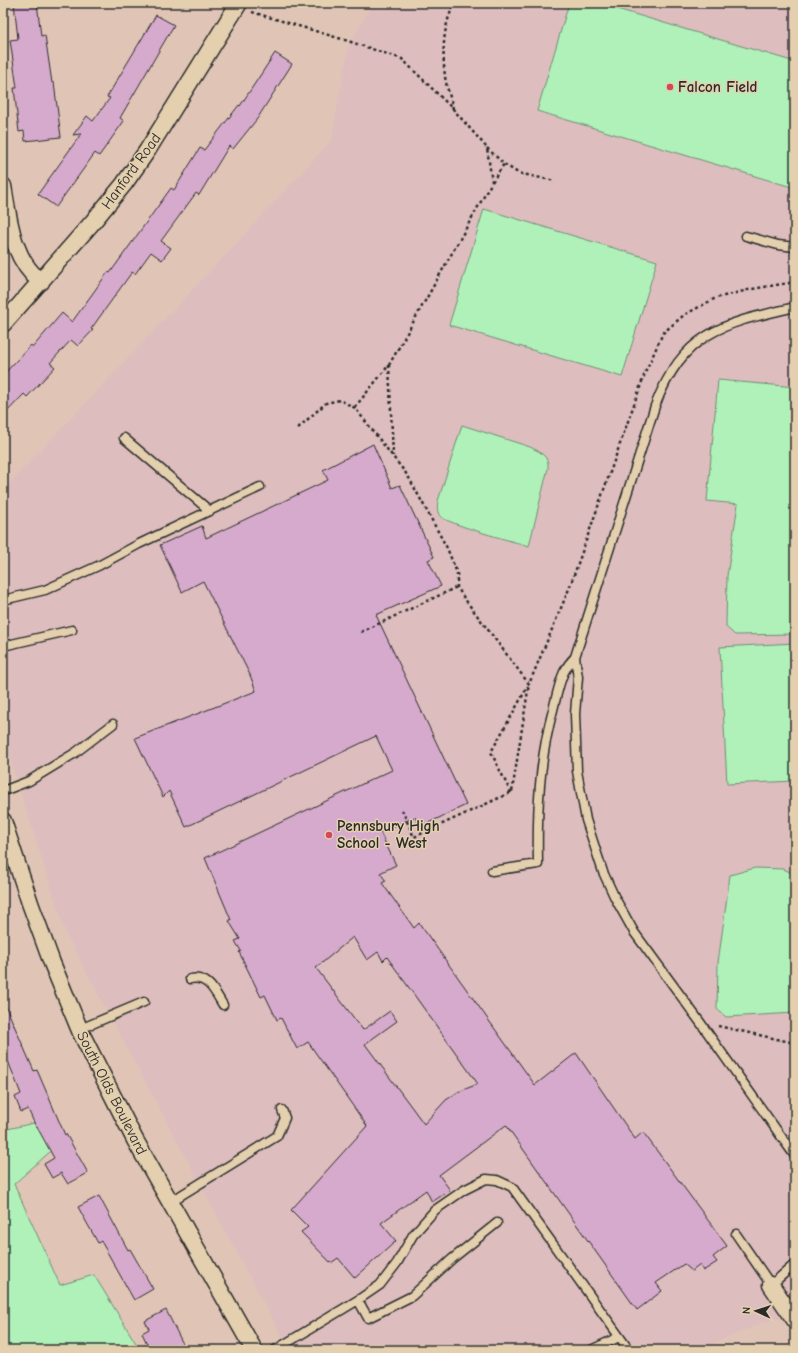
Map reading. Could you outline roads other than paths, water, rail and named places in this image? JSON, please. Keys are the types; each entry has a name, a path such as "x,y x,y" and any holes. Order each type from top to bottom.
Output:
{"street":[{"name":"Hanford Road","path":"3,324 92,224 124,184 147,151 235,5"},
{"path":"3,186 10,230 28,268 41,282"},
{"name":"South Olds Boulevard","path":"3,821 30,903 52,963 80,1029 135,1140 254,1350"},
{"path":"771,1286 795,1320"}],"lane":[{"path":"746,236 778,245 795,247"},
{"path":"492,871 538,864 539,787 545,744 553,710 564,672 575,656 661,391 672,371 686,352 700,340 716,330 745,319 795,307"},
{"path":"124,438 210,511"},
{"path":"3,600 46,590 260,487"},
{"path":"3,646 72,630"},
{"path":"575,656 578,677 575,714 577,771 586,820 596,853 615,898 634,932 795,1156"},
{"path":"3,791 29,781 75,753 113,724"},
{"path":"190,979 197,977 204,980 212,988 223,1005"},
{"path":"80,1029 144,1002"},
{"path":"170,1202 277,1136 285,1118 282,1110"},
{"path":"275,1350 380,1285 397,1263 413,1235 435,1210 464,1190 486,1179 497,1180 512,1187 629,1350"},
{"path":"358,1300 368,1318 412,1296 452,1259 497,1223"},
{"path":"736,1234 771,1286 795,1264"},
{"path":"592,1350 619,1337"}],"place":[{"name":"Falcon Field","path":"670,87"},
{"name":"Pennsbury High School - West","path":"329,835"}]}
